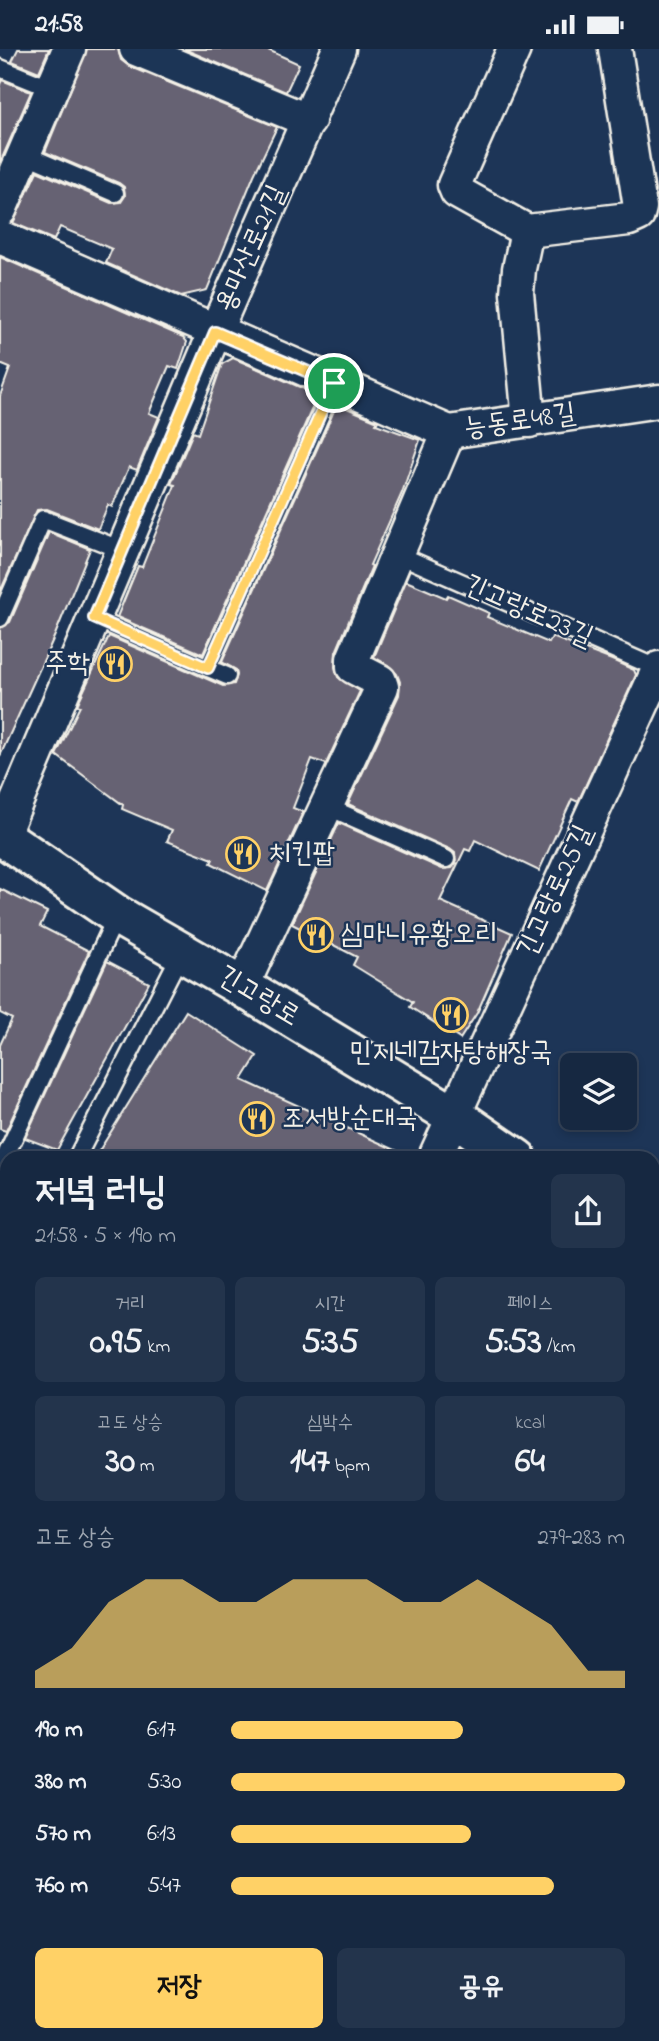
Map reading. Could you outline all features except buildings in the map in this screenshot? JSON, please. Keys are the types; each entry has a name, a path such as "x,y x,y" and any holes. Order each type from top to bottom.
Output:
{"main road":[{"name":"긴고랑로","path":"1,837 117,915 453,1115 505,1151"}],"street":[{"path":"0,210 69,49"},
{"path":"136,49 309,121"},
{"name":"용마산로21길","path":"1,837 215,332 339,49"},
{"path":"514,49 454,185 460,194 527,231 629,219 638,215 640,207 615,49"},
{"path":"527,231 517,293 529,421"},
{"name":"능동로48길","path":"0,237 449,432 659,401"},
{"path":"242,987 382,685 380,681 357,670 352,662 449,432"},
{"name":"긴고랑로25길","path":"437,1151 659,669"}],"lane":[{"path":"0,68 52,89"},
{"path":"24,154 115,193"},
{"path":"208,668 334,383"},
{"path":"0,618 43,519 122,550"},
{"name":"긴고랑로23길","path":"397,554 659,669"},
{"path":"94,618 227,676"},
{"path":"326,806 446,859"},
{"path":"11,1151 117,915"},
{"path":"80,1151 181,953"}],"place":[{"name":"주학","path":"115,664"},
{"name":"치킨팝","path":"243,854"},
{"name":"심마니유황오리","path":"316,935"},
{"name":"민지네감자탕해장국","path":"451,1015"},
{"name":"조서방순대국","path":"257,1119"}],"route":[{"path":"215,332 334,383 208,668 94,618 215,332"}]}
